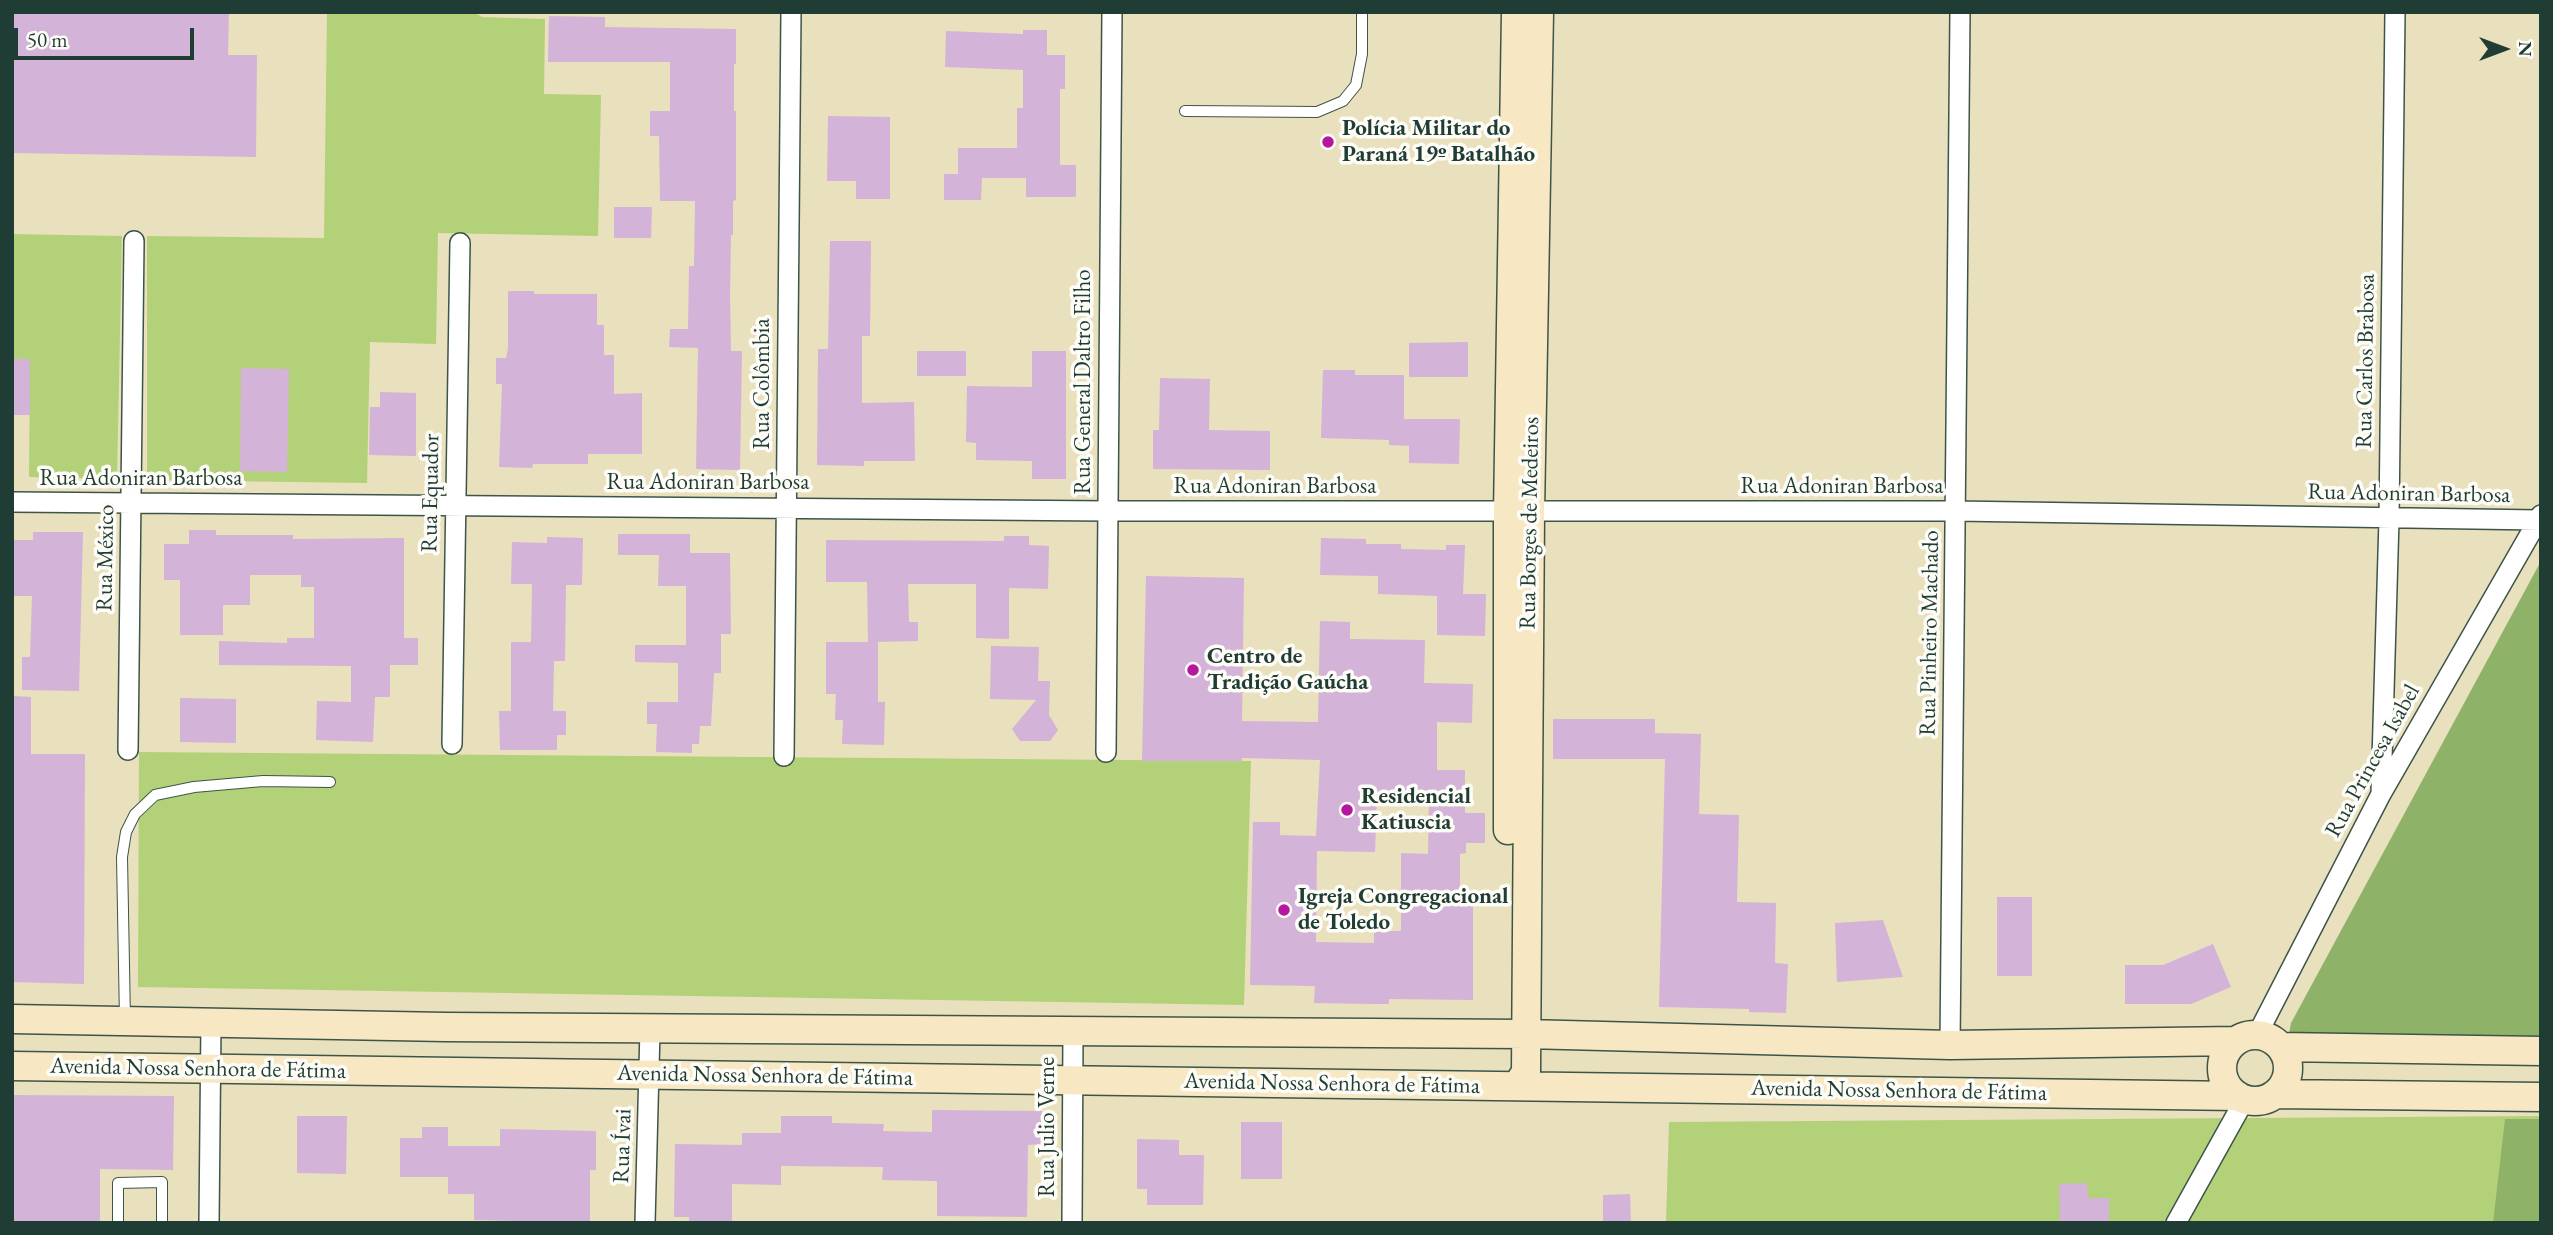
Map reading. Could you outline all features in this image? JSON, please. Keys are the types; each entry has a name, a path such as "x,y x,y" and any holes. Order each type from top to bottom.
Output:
{"street":[{"name":"Rua Colômbia","path":"785,755 791,12"},
{"name":"Rua General Daltro Filho","path":"1107,752 1112,12"},
{"name":"Rua Borges de Medeiros","path":"1516,12 1519,512 1517,1034"},
{"name":"Rua Borges de Medeiros","path":"1519,512 1539,12"},
{"name":"Rua Pinheiro Machado","path":"1950,1045 1960,12"},
{"name":"Rua Carlos Brabosa","path":"2381,794 2389,519 2395,12"},
{"name":"Rua México","path":"128,750 134,241"},
{"name":"Rua Equador","path":"452,744 460,243"},
{"name":"Rua Adoniran Barbosa","path":"12,502 1108,511 1956,511 2389,519 2540,518"},
{"name":"Rua Princesa Isabel","path":"2258,1041 2381,794 2540,518"},
{"name":"Avenida Nossa Senhora de Fátima","path":"12,1019 650,1029 1517,1034 1950,1045 2258,1041 2541,1051"},
{"path":"209,1223 211,1023"},
{"name":"Rua Ívai","path":"645,1223 650,1029"},
{"name":"Rua Julio Verne","path":"1072,1223 1073,1032"},
{"path":"1517,1034 1526,1072 1517,1086"},
{"path":"2176,1223 2241,1098 2231,1090 2222,1073 2225,1055 2258,1041 2288,1067 2287,1077 2275,1094"},
{"name":"Avenida Nossa Senhora de Fátima","path":"12,1066 1517,1086 2260,1100 2275,1094 2541,1097"}],"lane":[{"path":"1185,111 1317,112 1343,101 1356,85 1363,54 1363,12"},
{"path":"125,1021 122,857 126,832 135,814 155,795 194,787 263,782 330,782"},
{"path":"118,1223 118,1183 162,1182 162,1223"}],"green space":[{"path":"327,12 473,12 482,17 545,19 544,94 601,95 598,236 438,233 436,344 370,342 367,483 147,480 147,236 324,238"},
{"path":"12,234 122,236 117,479 29,477 30,360 12,359"},
{"path":"2541,561 2541,1041 2289,1034 2291,1023"},
{"path":"139,752 1251,761 1244,1005 138,987"},
{"path":"2541,1116 2541,1223 1666,1223 1669,1122"},
{"path":"2505,1119 2541,1119 2541,1223 2493,1223"}],"building":[{"path":"12,12 229,12 228,55 257,55 256,157 12,153"},
{"path":"549,16 605,17 605,27 736,29 736,200 733,201 730,295 731,351 742,351 740,470 696,469 698,348 669,347 670,329 688,329 689,266 694,266 695,201 660,201 659,136 650,136 650,111 670,111 670,62 548,62"},
{"path":"1023,30 1047,30 1047,55 1065,55 1065,89 1060,89 1060,165 1076,165 1076,197 1026,197 1026,178 982,178 981,200 944,200 944,174 958,174 958,148 1017,148 1017,108 1023,108 1023,70 945,67 946,31 1023,34"},
{"path":"828,116 890,117 890,199 856,199 856,181 827,181"},
{"path":"614,207 652,207 651,238 614,238"},
{"path":"830,241 871,241 870,336 862,336 862,403 914,402 915,461 864,461 864,466 817,465 818,349 828,349"},
{"path":"508,291 534,291 534,294 597,294 597,325 604,325 604,355 614,355 614,394 642,393 642,454 588,454 588,464 533,464 532,468 499,467 502,384 496,384 496,358 506,358 508,348"},
{"path":"1468,342 1468,377 1409,377 1409,343"},
{"path":"917,351 966,351 966,376 917,376"},
{"path":"1032,351 1066,351 1066,479 1032,479 1032,461 976,460 976,443 966,442 967,386 1032,387"},
{"path":"12,359 30,359 30,415 12,415"},
{"path":"241,368 289,369 287,472 240,471"},
{"path":"1323,370 1355,370 1355,375 1404,375 1404,419 1460,419 1459,464 1409,463 1409,446 1389,445 1389,440 1321,438"},
{"path":"1160,378 1210,379 1209,430 1270,431 1270,470 1153,469 1153,430 1159,430"},
{"path":"380,392 416,393 416,456 369,455 370,407 380,407"},
{"path":"189,530 216,530 216,535 293,535 293,539 404,538 404,638 418,638 418,665 390,665 390,697 375,697 373,742 316,740 317,701 351,702 351,666 219,665 219,641 287,643 287,638 314,638 314,587 301,587 301,575 250,575 250,605 223,605 223,635 180,635 180,580 164,580 164,544 189,544"},
{"path":"33,532 83,532 79,691 22,690 22,657 30,657 32,596 12,596 12,540 33,540"},
{"path":"618,534 690,534 690,553 730,553 731,634 721,634 721,673 714,673 711,726 700,726 699,744 692,744 692,753 656,752 657,724 647,724 647,702 678,702 678,663 635,662 635,645 686,645 686,586 658,586 659,555 618,555"},
{"path":"1004,536 1029,536 1029,545 1049,546 1048,589 1009,588 1009,639 976,638 976,584 908,584 909,622 918,622 918,641 874,642 878,642 878,702 885,702 884,745 842,744 843,720 835,720 836,694 826,694 826,642 868,642 867,582 826,582 826,540 1004,541"},
{"path":"547,537 583,538 582,585 566,585 565,661 554,661 553,711 566,711 566,735 557,735 557,750 500,750 499,711 511,711 511,642 531,642 532,584 511,584 512,542 547,543"},
{"path":"1321,538 1366,539 1366,544 1401,544 1401,549 1446,550 1446,545 1465,545 1463,594 1486,594 1485,636 1437,635 1437,596 1378,594 1378,576 1320,575"},
{"path":"1146,576 1244,578 1242,721 1318,722 1320,621 1350,622 1350,639 1425,640 1424,683 1473,684 1472,723 1437,722 1437,770 1465,770 1465,813 1485,813 1485,843 1466,843 1466,853 1460,854 1460,902 1473,902 1473,1000 1389,999 1389,1004 1314,1003 1315,986 1250,985 1253,822 1280,822 1280,835 1316,836 1320,760 1242,758 1242,761 1142,761","holes":["1377,797 1429,797 1428,854 1401,853 1401,931 1374,931 1374,943 1316,942 1317,851 1375,852"]},
{"path":"991,646 1039,647 1038,681 1050,681 1049,715 1058,730 1050,741 1020,741 1012,729 1036,700 990,699"},
{"path":"12,696 31,697 31,754 85,754 84,984 12,982"},
{"path":"180,698 236,699 236,743 180,742"},
{"path":"1553,719 1655,719 1655,733 1701,734 1699,814 1739,815 1737,902 1776,903 1775,963 1788,964 1786,1013 1749,1012 1749,1009 1659,1007 1665,759 1553,759"},
{"path":"1997,897 2032,897 2032,976 1997,976"},
{"path":"1883,920 1903,977 1837,982 1835,923"},
{"path":"2213,944 2231,987 2191,1004 2125,1004 2125,965 2163,965"},
{"path":"12,1095 174,1096 173,1170 100,1169 100,1223 12,1223"},
{"path":"932,1110 1042,1111 1042,1144 1028,1145 1027,1217 937,1216 937,1181 882,1180 883,1167 781,1166 781,1185 732,1184 732,1223 689,1223 689,1217 674,1217 675,1144 742,1145 742,1133 781,1133 781,1116 832,1116 832,1123 884,1124 883,1131 932,1132"},
{"path":"297,1116 347,1116 346,1174 297,1173"},
{"path":"1241,1122 1282,1122 1282,1179 1241,1179"},
{"path":"422,1127 448,1127 448,1146 500,1146 500,1129 596,1131 596,1170 590,1170 590,1223 474,1220 474,1194 448,1194 448,1177 400,1177 400,1138 422,1138"},
{"path":"1137,1139 1179,1140 1179,1155 1204,1155 1203,1205 1147,1205 1147,1189 1137,1189"},
{"path":"2087,1183 2088,1198 2109,1198 2109,1223 2060,1223 2059,1184"},
{"path":"1630,1194 1631,1223 1603,1223 1603,1195"}],"place":[{"name":"Polícia Militar do Paraná 19º Batalhão","path":"1328,142"},
{"name":"Centro de Tradição Gaúcha","path":"1193,670"},
{"name":"Residencial Katiuscia","path":"1347,810"},
{"name":"Igreja Congregacional de Toledo","path":"1284,910"}]}
